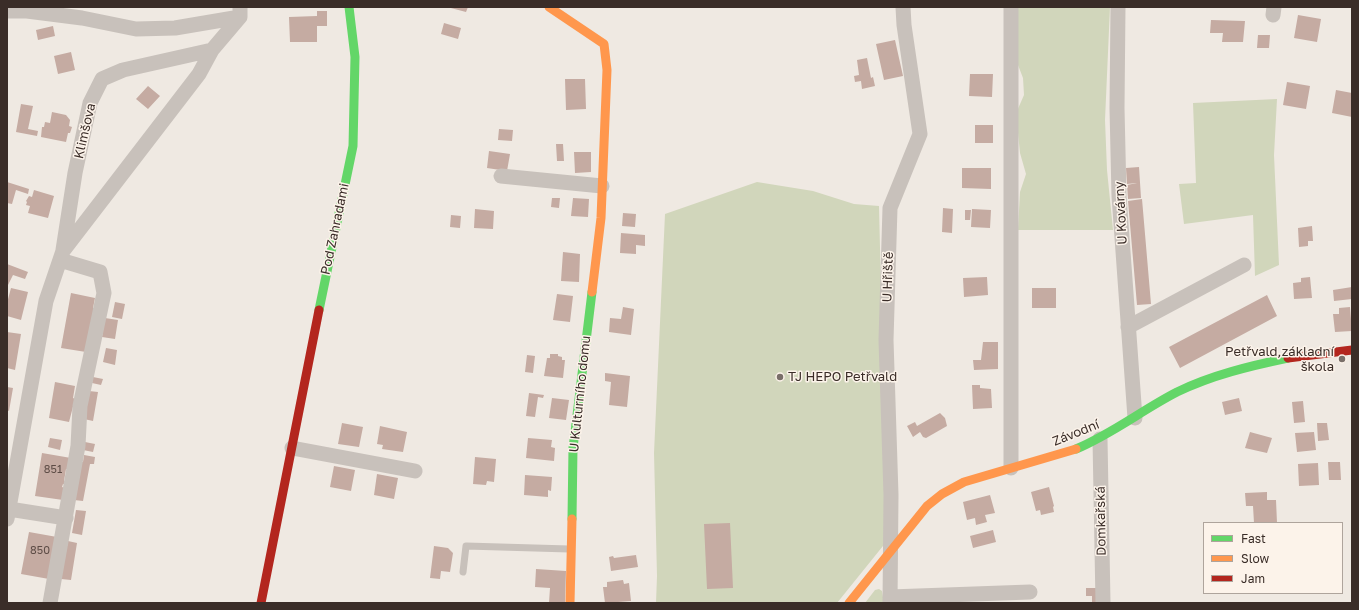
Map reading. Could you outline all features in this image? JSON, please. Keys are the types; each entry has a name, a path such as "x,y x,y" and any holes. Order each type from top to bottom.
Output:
{"street":[{"name":"Pod Zahradami","path":"261,603 327,267 353,146 355,57 349,7"},
{"name":"U Kulturního domu","path":"549,7 604,44 607,70 601,218 573,448 570,603"},
{"name":"U Hřiště","path":"890,600 891,495 886,340 890,208 920,134 904,25 903,7"},
{"path":"1011,7 1011,468"},
{"name":"U Kovárny","path":"1118,7 1119,196 1135,418"},
{"name":"Klimšova","path":"7,11 27,11 82,18 136,29 175,28 240,12"},
{"name":"Klimšova","path":"61,255 199,74 212,50 240,12"},
{"name":"Klimšova","path":"8,514 46,301 61,255 75,173 90,103 102,79 123,70 212,50"},
{"path":"501,176 602,186"},
{"path":"50,603 78,446 80,406 104,293 100,272 61,255"},
{"path":"1128,327 1244,265"},
{"name":"Závodní","path":"849,603 890,554 922,512 942,494 964,482 1070,452 1100,439 1182,390 1205,381 1277,360 1352,350"},
{"name":"Domkařská","path":"1100,439 1102,603"},
{"path":"292,448 415,470"},
{"path":"8,514 66,518"},
{"path":"890,600 1030,592"}],"lane":[{"path":"463,572 466,546 571,549"}],"green space":[{"path":"1018,7 1110,7 1105,120 1107,170 1113,230 1018,230 1020,192 1026,174 1020,153 1018,133 1017,111 1024,95 1023,78 1018,65"},
{"path":"1277,99 1274,155 1279,265 1255,276 1253,215 1184,224 1179,184 1196,183 1193,103"},
{"path":"757,182 813,191 854,204 879,206 887,541 837,603 656,603 657,576 654,453 665,214"},
{"path":"879,589 882,591 884,603 865,603 875,590"}],"building":[{"path":"447,7 468,7 466,12"},
{"path":"317,11 327,11 327,26 317,26 317,42 290,42 289,17 317,16"},
{"path":"1298,15 1321,19 1317,42 1294,38"},
{"path":"1211,20 1245,21 1243,42 1222,42 1223,33 1210,33"},
{"path":"444,23 461,28 458,39 441,34"},
{"path":"53,26 55,36 38,40 36,30"},
{"path":"1258,35 1270,35 1269,48 1257,48"},
{"path":"895,40 903,76 884,80 876,44"},
{"path":"71,52 75,70 58,74 54,56"},
{"path":"867,58 871,78 873,77 875,86 862,89 861,81 855,82 854,76 859,75 857,60"},
{"path":"970,74 993,74 992,97 969,96"},
{"path":"565,79 585,79 586,109 566,110"},
{"path":"1287,82 1310,86 1306,109 1283,105"},
{"path":"148,86 160,96 148,109 136,99"},
{"path":"1336,90 1352,93 1352,117 1332,113"},
{"path":"21,104 33,106 28,129 38,131 37,136 16,132"},
{"path":"52,112 66,115 70,120 69,126 72,127 70,133 68,133 66,142 41,137 42,127 44,127 45,122 50,123"},
{"path":"975,125 993,125 993,143 975,143"},
{"path":"499,129 513,130 512,141 498,140"},
{"path":"556,144 563,144 564,161 557,161"},
{"path":"489,151 510,154 507,171 487,168"},
{"path":"574,152 591,152 591,172 575,173"},
{"path":"1139,167 1141,198 1128,199 1127,185 1137,183 1127,184 1126,168"},
{"path":"962,168 991,168 991,189 962,188"},
{"path":"7,182 29,189 28,194 16,190 12,204 7,203"},
{"path":"34,190 54,196 48,218 28,213 30,206 26,205 26,201 29,196 32,197"},
{"path":"552,198 560,198 559,208 551,207"},
{"path":"573,198 589,199 588,217 571,216"},
{"path":"1142,199 1151,304 1137,305 1128,201"},
{"path":"943,208 953,209 952,233 942,232"},
{"path":"475,209 494,211 493,229 474,228"},
{"path":"972,209 991,210 990,228 971,227"},
{"path":"965,210 971,210 970,220 965,220"},
{"path":"623,213 636,214 635,227 622,226"},
{"path":"451,215 461,216 460,228 450,227"},
{"path":"1312,226 1313,241 1308,241 1308,246 1299,247 1298,228"},
{"path":"621,233 645,235 645,246 636,245 636,254 620,253"},
{"path":"563,252 580,254 579,282 561,281"},
{"path":"7,264 28,272 25,279 13,275 7,287"},
{"path":"987,277 988,295 964,297 963,278"},
{"path":"1310,277 1312,298 1294,299 1293,283 1301,282 1301,278"},
{"path":"1352,287 1352,299 1334,301 1333,290"},
{"path":"11,288 28,292 21,320 7,316 7,303"},
{"path":"1032,288 1056,288 1056,308 1032,308"},
{"path":"71,293 95,298 93,308 95,309 86,352 61,348"},
{"path":"557,294 573,296 570,322 553,320"},
{"path":"1267,295 1277,316 1180,368 1169,347"},
{"path":"115,302 125,304 122,319 112,317"},
{"path":"623,307 634,309 631,335 609,332 610,318 621,319"},
{"path":"1350,307 1352,331 1335,332 1333,314 1339,314 1339,308"},
{"path":"105,318 118,320 115,339 102,337"},
{"path":"7,332 21,334 15,370 7,368"},
{"path":"983,342 998,342 998,369 974,370 973,360 981,360"},
{"path":"106,348 117,350 115,365 103,362"},
{"path":"550,354 558,354 558,356 562,357 562,360 565,360 563,378 544,376 547,358 550,358"},
{"path":"527,355 535,356 533,373 525,372"},
{"path":"605,373 630,376 627,407 609,405 611,382 605,381"},
{"path":"93,377 103,379 101,385 92,383"},
{"path":"55,382 75,386 73,398 75,399 69,422 49,418"},
{"path":"972,385 980,385 980,388 991,389 992,408 973,409"},
{"path":"7,387 13,388 9,411 7,410"},
{"path":"89,391 98,392 93,421 84,419"},
{"path":"529,393 544,395 543,398 538,397 535,417 526,416"},
{"path":"552,398 569,400 566,420 549,418"},
{"path":"1239,398 1242,411 1225,415 1222,402"},
{"path":"1303,401 1305,422 1294,423 1292,402"},
{"path":"940,413 945,418 947,426 926,438 923,437 920,432 913,437 907,426 915,422 917,426"},
{"path":"342,423 363,427 359,447 338,444"},
{"path":"1317,423 1327,423 1329,440 1318,441"},
{"path":"380,426 407,432 403,452 382,449 383,445 377,444"},
{"path":"1250,432 1272,438 1267,453 1245,448"},
{"path":"1314,432 1316,450 1297,452 1295,433"},
{"path":"50,438 62,440 60,450 48,447"},
{"path":"528,438 552,440 551,447 555,448 554,461 526,458"},
{"path":"85,442 95,444 93,452 83,450"},
{"path":"42,453 71,458 69,470 66,469 64,481 67,482 66,485 63,484 62,487 65,488 63,500 35,496"},
{"path":"84,455 95,457 94,464 90,464 83,501 74,500 81,462 83,462"},
{"path":"475,457 496,459 494,482 487,481 486,485 473,484"},
{"path":"1328,462 1340,462 1341,480 1329,480"},
{"path":"1318,463 1319,485 1299,486 1298,464"},
{"path":"334,466 355,470 351,491 330,487"},
{"path":"377,474 398,478 394,499 374,495"},
{"path":"525,475 552,477 551,491 548,490 548,497 524,495"},
{"path":"1049,487 1054,512 1041,515 1040,510 1036,511 1031,492"},
{"path":"1267,492 1267,500 1276,500 1277,522 1254,522 1253,506 1246,506 1245,493"},
{"path":"990,495 995,513 985,515 987,522 976,525 975,518 967,520 963,502"},
{"path":"76,510 86,511 82,535 72,533"},
{"path":"730,523 733,588 707,589 704,524"},
{"path":"993,530 996,542 973,548 970,536"},
{"path":"29,532 57,537 49,579 21,574"},
{"path":"68,541 77,543 71,580 61,579"},
{"path":"434,546 448,548 453,553 450,572 441,571 440,579 430,578"},
{"path":"636,555 638,567 611,571 609,557 613,556 614,558"},
{"path":"536,569 566,571 565,603 549,603 550,588 535,587"},
{"path":"623,580 624,584 629,583 631,601 605,603 603,587 607,587 607,582"},
{"path":"1086,588 1098,588 1098,603 1092,603 1092,596 1086,596"}],"traffic: fast":[{"path":"319,310 353,146 355,57 349,7"},
{"path":"572,519 573,448 592,292"},
{"path":"1076,449 1190,386 1231,372 1288,358"}],"traffic: slow":[{"path":"549,7 604,44 607,70 601,218 592,292"},
{"path":"849,603 927,506 942,494 964,482 1076,449"},
{"path":"570,603 572,519"}],"traffic: jam":[{"path":"261,603 319,310"},
{"path":"1288,358 1352,350"}],"place":[{"name":"Petřvald,základní škola","path":"1342,359"},
{"name":"TJ HEPO Petřvald","path":"780,377"}]}
